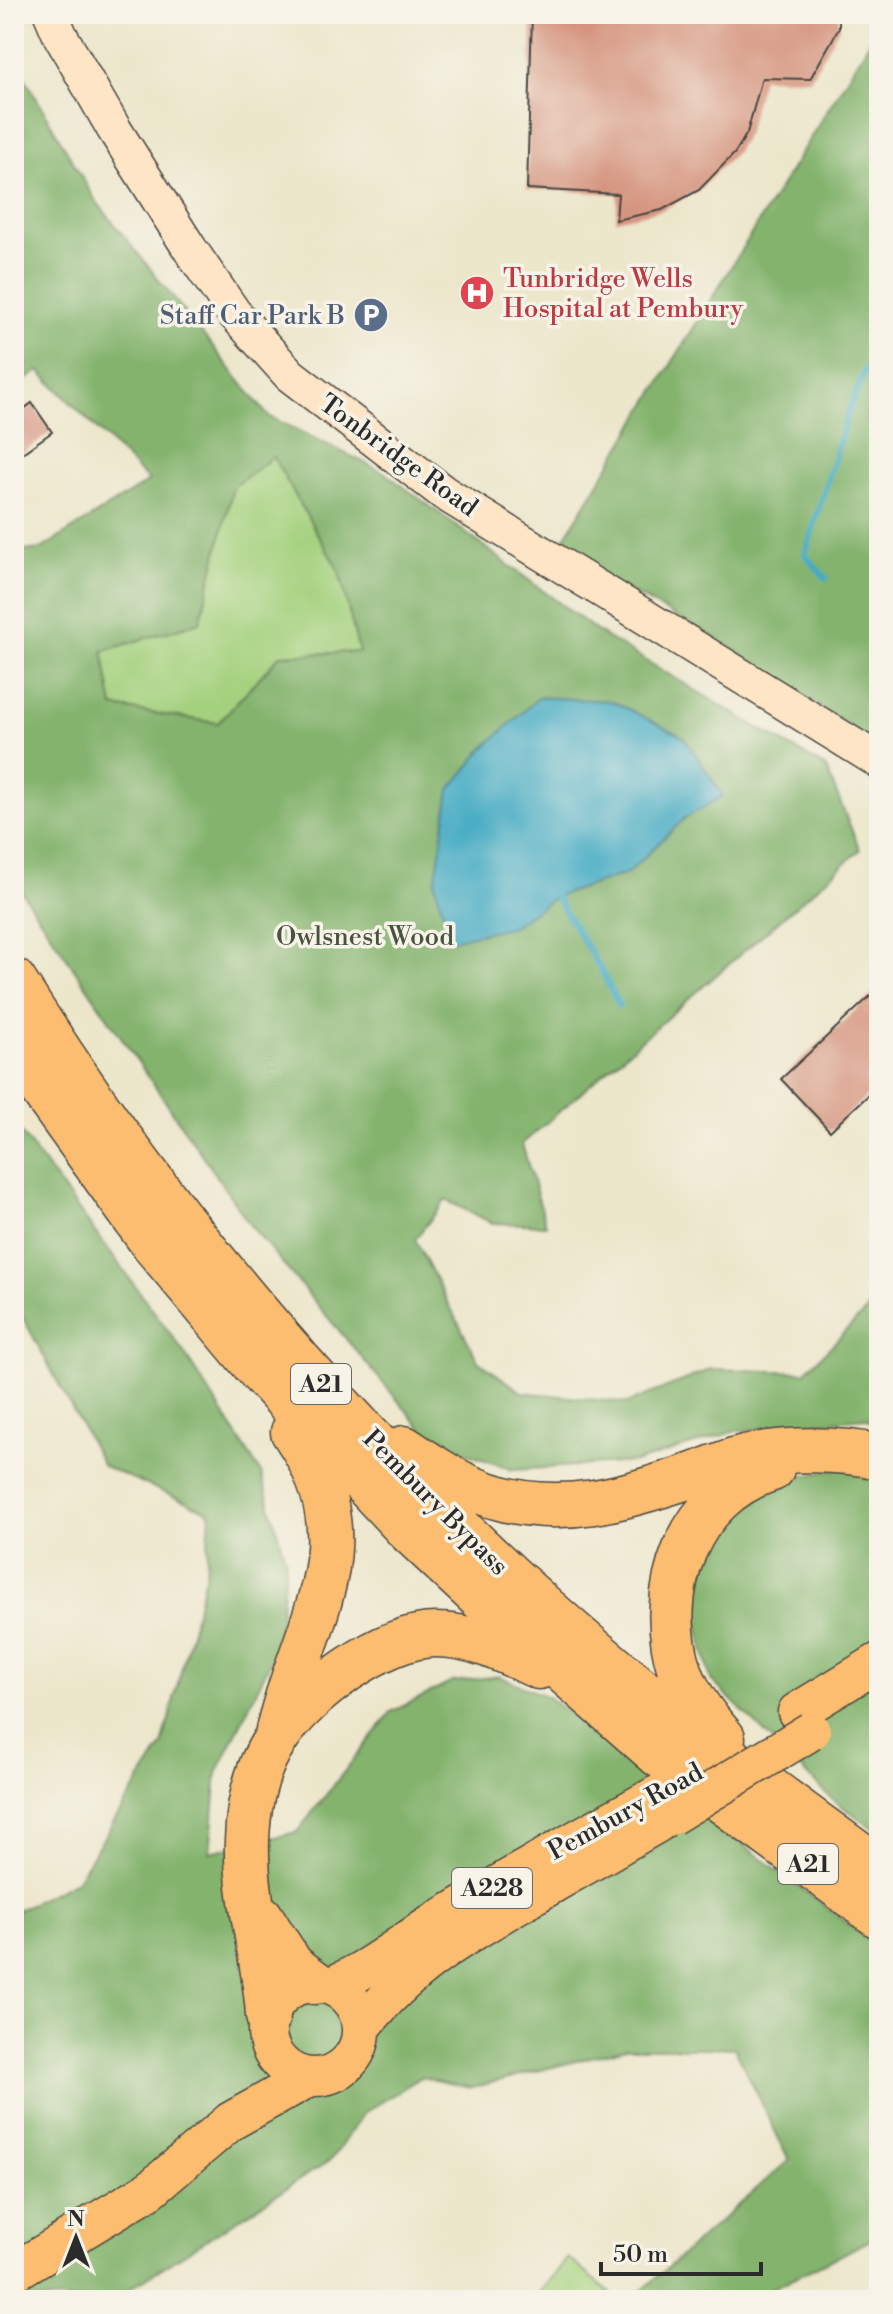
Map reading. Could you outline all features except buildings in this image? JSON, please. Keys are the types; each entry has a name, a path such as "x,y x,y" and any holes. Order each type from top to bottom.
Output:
{"highway":[{"name":"Pembury Bypass","path":"14,981 107,1118 183,1219 292,1353 438,1508 513,1578 691,1730 879,1869"},
{"name":"Pembury Bypass","path":"14,1051 153,1244 263,1375 406,1528 488,1605 658,1754 879,1916"},
{"name":"A21","path":"263,1375 286,1421 311,1457 323,1485 331,1537 325,1588 286,1697 277,1736 253,1791 249,1815 247,1842 252,1901 269,2031"},
{"name":"A21","path":"339,1404 465,1486 492,1496 547,1506 608,1502 744,1457 778,1451 841,1450 879,1457"},
{"name":"A21","path":"771,1791 711,1725 681,1673 671,1619 673,1594 685,1548 707,1511 723,1495 754,1475 810,1452"},
{"name":"A21","path":"277,1736 345,1671 373,1653 407,1639 435,1635 465,1638 494,1647 578,1684"},
{"name":"A21","path":"252,1901 292,1966 322,1984"}],"main road":[{"name":"Pembury Road","path":"362,2027 383,1999 410,1973 664,1805 804,1722 879,1662"},
{"name":"Pembury Road","path":"804,1722 879,1692"},
{"name":"Pembury Road","path":"322,1984 365,1970 440,1918 544,1856 664,1805"},
{"path":"231,2121 269,2031 275,2002 286,1992 299,1985 322,1984 352,2002 362,2027 360,2043 347,2063 326,2076 310,2077 285,2068 276,2058 269,2031"},
{"path":"14,2272 151,2189 231,2121 310,2077"}],"street":[{"name":"Tonbridge Road","path":"51,14 106,115 190,249 234,313 290,375 444,493 879,761"}],"green space":[{"path":"879,26 879,746 716,638 556,552"},
{"name":"Owlsnest Wood","path":"14,59 95,200 268,416 384,472 601,634 826,768 860,850 522,1144 546,1225 492,1223 446,1200 415,1239 478,1361 522,1392 628,1403 711,1369 805,1372 879,1298 879,1424 864,1418 736,1431 637,1462 513,1470 432,1441 250,1225 14,881 14,552 41,549 149,481 39,371 14,388","holes":["273,457 339,571 359,652 280,655 218,723 113,707 103,651 200,622 233,487"]},
{"path":"273,457 339,571 360,652 280,655 218,723 113,707 103,651 200,622 233,487"},
{"path":"14,1123 181,1348 261,1473 286,1562 277,1648 217,1773 210,1852 297,1832 391,1712 452,1682 499,1676 548,1697 879,1947 879,2236 749,2300 644,2300 638,2294 789,2160 735,2048 626,2048 471,2088 421,2077 364,2113 332,2159 112,2300 14,2300 14,1912 76,1881 162,1746 206,1573 210,1512 103,1466 14,1301"},
{"path":"843,1468 879,1480 879,1832 833,1800 711,1680 697,1623 703,1565 736,1512 794,1478"},
{"path":"568,2258 611,2293 605,2300 533,2300"}],"water":[{"path":"539,697 612,701 684,737 723,796 685,818 628,873 555,897 513,926 451,940 435,884 450,789 484,748"}],"waterway":[{"path":"826,578 805,555 848,412 879,337"},
{"path":"556,897 601,970 619,1006"}],"place":[{"name":"Tunbridge Wells Hospital at Pembury","path":"477,293"},
{"name":"Staff Car Park B","path":"371,315"}]}
